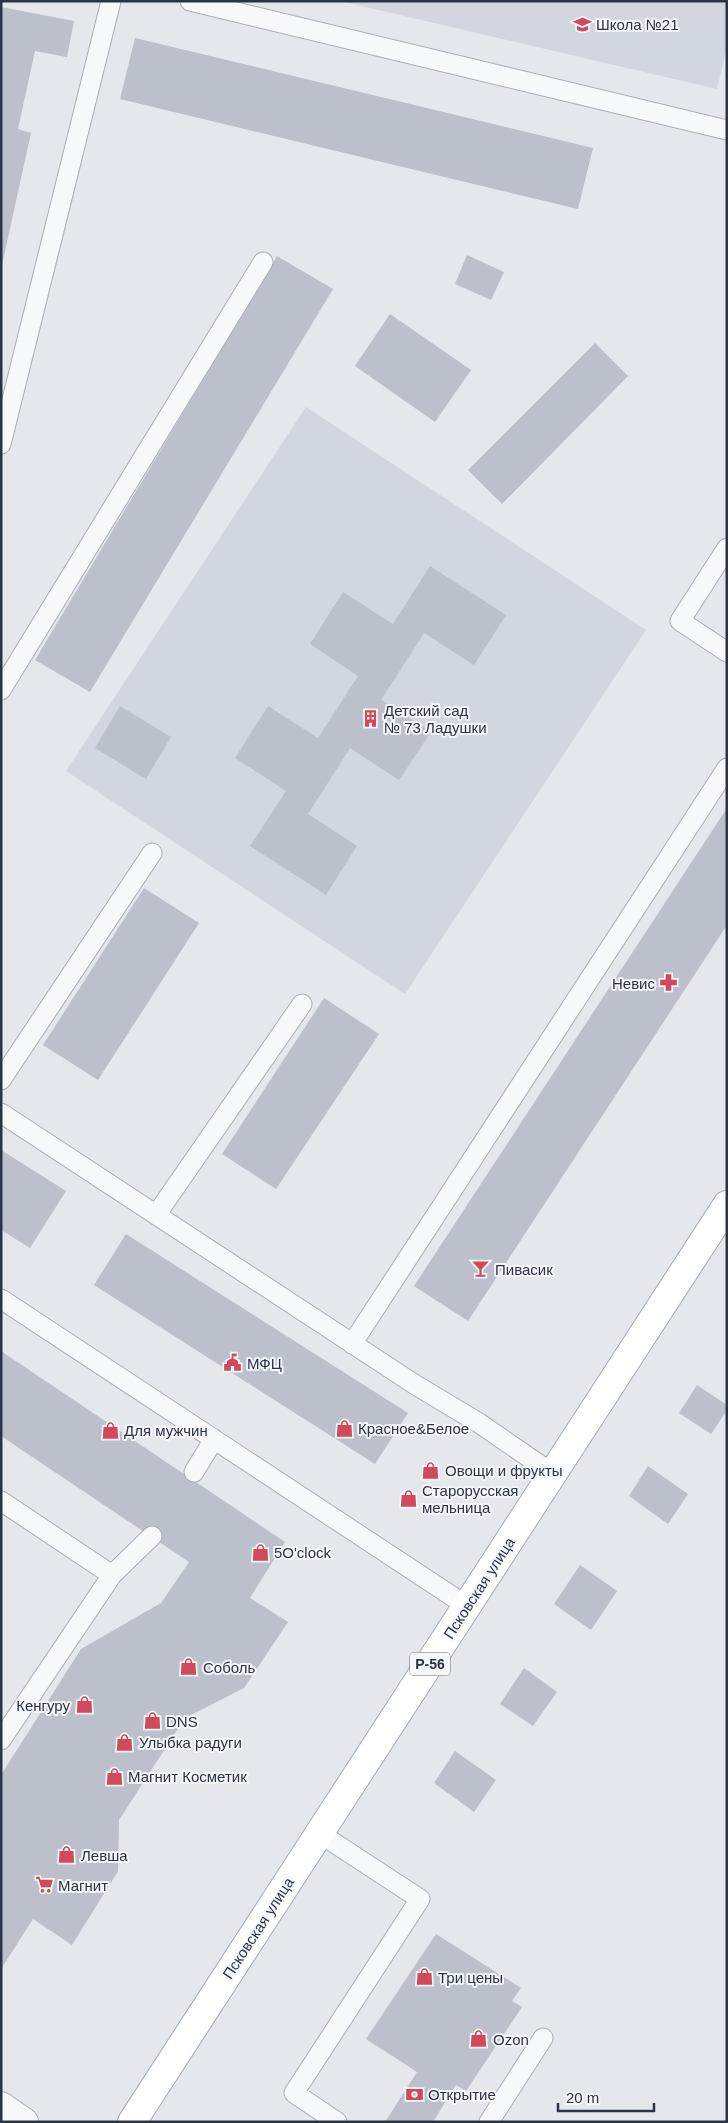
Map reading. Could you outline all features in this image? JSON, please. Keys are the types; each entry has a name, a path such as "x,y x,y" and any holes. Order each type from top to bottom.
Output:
{"main road":[{"name":"Псковская улица","path":"132,2122 727,1205"}],"street":[{"path":"1,2106 24,2122"}],"lane":[{"path":"1,444 111,1"},
{"path":"190,1 230,6 727,130"},
{"path":"1,690 263,262"},
{"path":"727,548 680,621 727,652"},
{"path":"352,1344 727,768"},
{"path":"1,1080 152,853"},
{"path":"156,1215 302,1004"},
{"path":"1,1112 352,1344 479,1423 554,1474"},
{"path":"1,1299 467,1606"},
{"path":"194,1472 214,1438"},
{"path":"1,1501 112,1575"},
{"path":"1,1740 112,1575 152,1536"},
{"path":"319,1833 420,1899 294,2093 337,2122"},
{"path":"489,2122 543,2038"}],"shaded area":[{"name":"Школа №21","path":"340,1 727,1 727,47 717,89"},
{"path":"306,407 646,630 405,994 66,771"}],"building":[{"path":"1,7 74,21 67,57 35,51 18,129 31,133 2,265"},
{"path":"135,38 593,148 578,209 120,99"},
{"path":"467,255 504,272 491,300 455,284"},
{"path":"277,256 333,289 90,692 35,660"},
{"path":"390,314 471,370 435,422 355,366"},
{"path":"595,343 628,376 502,504 468,470"},
{"name":"Детский сад № 73 Ладушки","path":"430,566 506,615 474,665 424,633 381,700 431,732 399,780 350,748 308,814 357,846 326,895 250,846 286,791 235,758 268,706 318,738 358,676 310,644 343,592 393,624"},
{"path":"120,706 171,737 146,779 95,748"},
{"path":"727,808 727,925 468,1321 414,1286"},
{"path":"144,888 199,923 98,1080 43,1045"},
{"path":"324,998 379,1034 276,1189 222,1154"},
{"path":"1,1150 66,1191 30,1248 1,1230"},
{"path":"126,1234 408,1413 375,1464 94,1285"},
{"path":"1,1351 285,1542 250,1598 288,1622 244,1688 185,1718 119,1820 118,1871 72,1945 33,1919 1,1969 1,1775 81,1649 161,1603 189,1562 1,1436"},
{"path":"697,1385 727,1405 727,1410 711,1434 679,1413"},
{"path":"648,1466 688,1494 668,1524 629,1496"},
{"path":"580,1565 617,1591 591,1630 554,1604"},
{"path":"524,1668 557,1692 533,1726 500,1704"},
{"path":"455,1751 496,1780 474,1812 434,1783"},
{"path":"436,1934 521,1988 512,2001 522,2007 466,2091 456,2085 433,2122 385,2122 417,2072 366,2039"}],"place":[{"name":"Школа №21","path":"582,24"},
{"name":"Детский сад № 73 Ладушки","path":"370,719"},
{"name":"Невис","path":"669,983"},
{"name":"Пивасик","path":"481,1269"},
{"name":"МФЦ","path":"233,1363"},
{"name":"Красное&Белое","path":"344,1428"},
{"name":"Для мужчин","path":"110,1430"},
{"name":"Овощи и фрукты","path":"431,1470"},
{"name":"Старорусская мельница","path":"408,1499"},
{"name":"5O'clock","path":"260,1552"},
{"name":"Соболь","path":"189,1667"},
{"name":"Кенгуру","path":"84,1705"},
{"name":"DNS","path":"152,1721"},
{"name":"Улыбка радуги","path":"125,1742"},
{"name":"Магнит Косметик","path":"114,1776"},
{"name":"Левша","path":"67,1855"},
{"name":"Магнит","path":"44,1885"},
{"name":"Три цены","path":"424,1977"},
{"name":"Ozon","path":"479,2039"},
{"name":"Открытие","path":"414,2094"}]}
